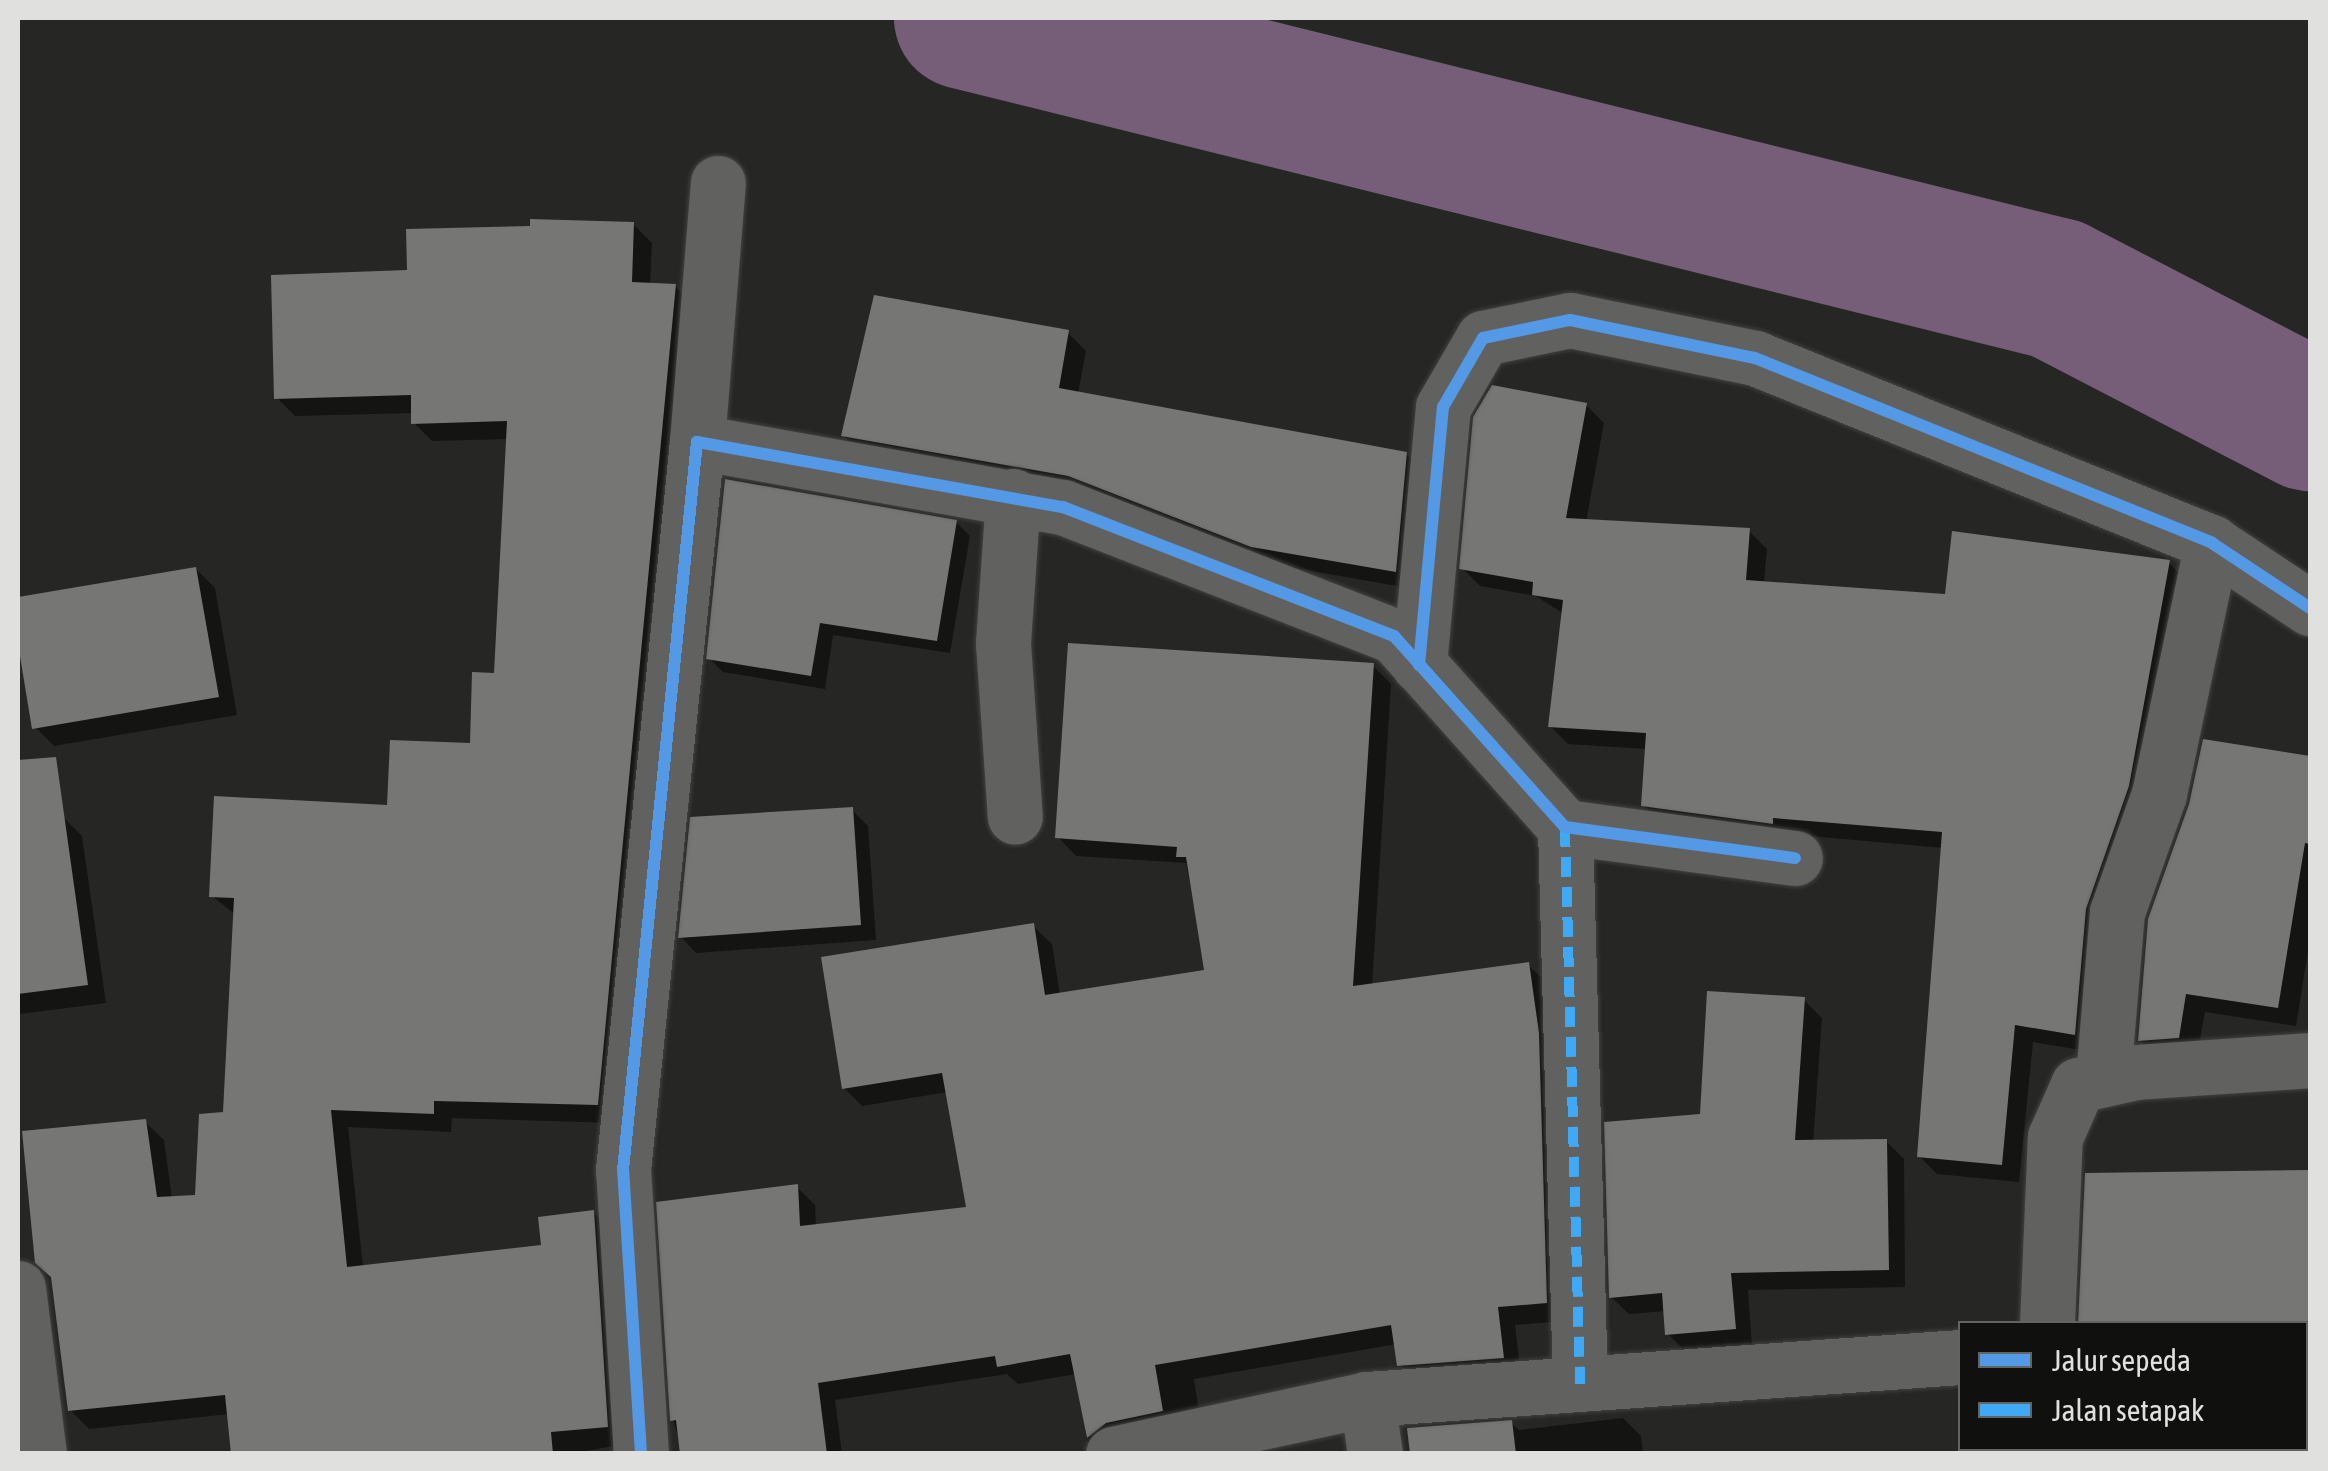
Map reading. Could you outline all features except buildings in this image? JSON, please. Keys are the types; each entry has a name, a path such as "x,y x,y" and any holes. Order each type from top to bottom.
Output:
{"street":[{"path":"641,1454 622,1170 697,442 718,184"},
{"path":"1418,665 1443,407 1483,338 1570,320 1754,358 2212,542 2310,608"},
{"path":"697,442 1063,507 1394,636 1565,827 1795,858"},
{"path":"1013,496 1003,642 1016,817"},
{"path":"2103,1078 2118,912 2159,794 2212,542"},
{"path":"1565,827 1580,1384"},
{"path":"2047,1321 2055,1137 2078,1085 2103,1078 2310,1060"},
{"path":"18,1288 38,1454"},
{"path":"1112,1454 1368,1399 1958,1357"},
{"path":"1368,1399 1375,1454"}],"waterway":[{"path":"965,18 2057,289 2310,420"}],"marked path":[{"path":"1565,827 1580,1384"}],"cycle path":[{"path":"1419,665 1443,407 1483,338 1570,320 1755,358 2212,543 2310,608"},
{"path":"641,1454 623,1170 697,442 1063,507 1394,636 1565,827 1795,858"}]}
